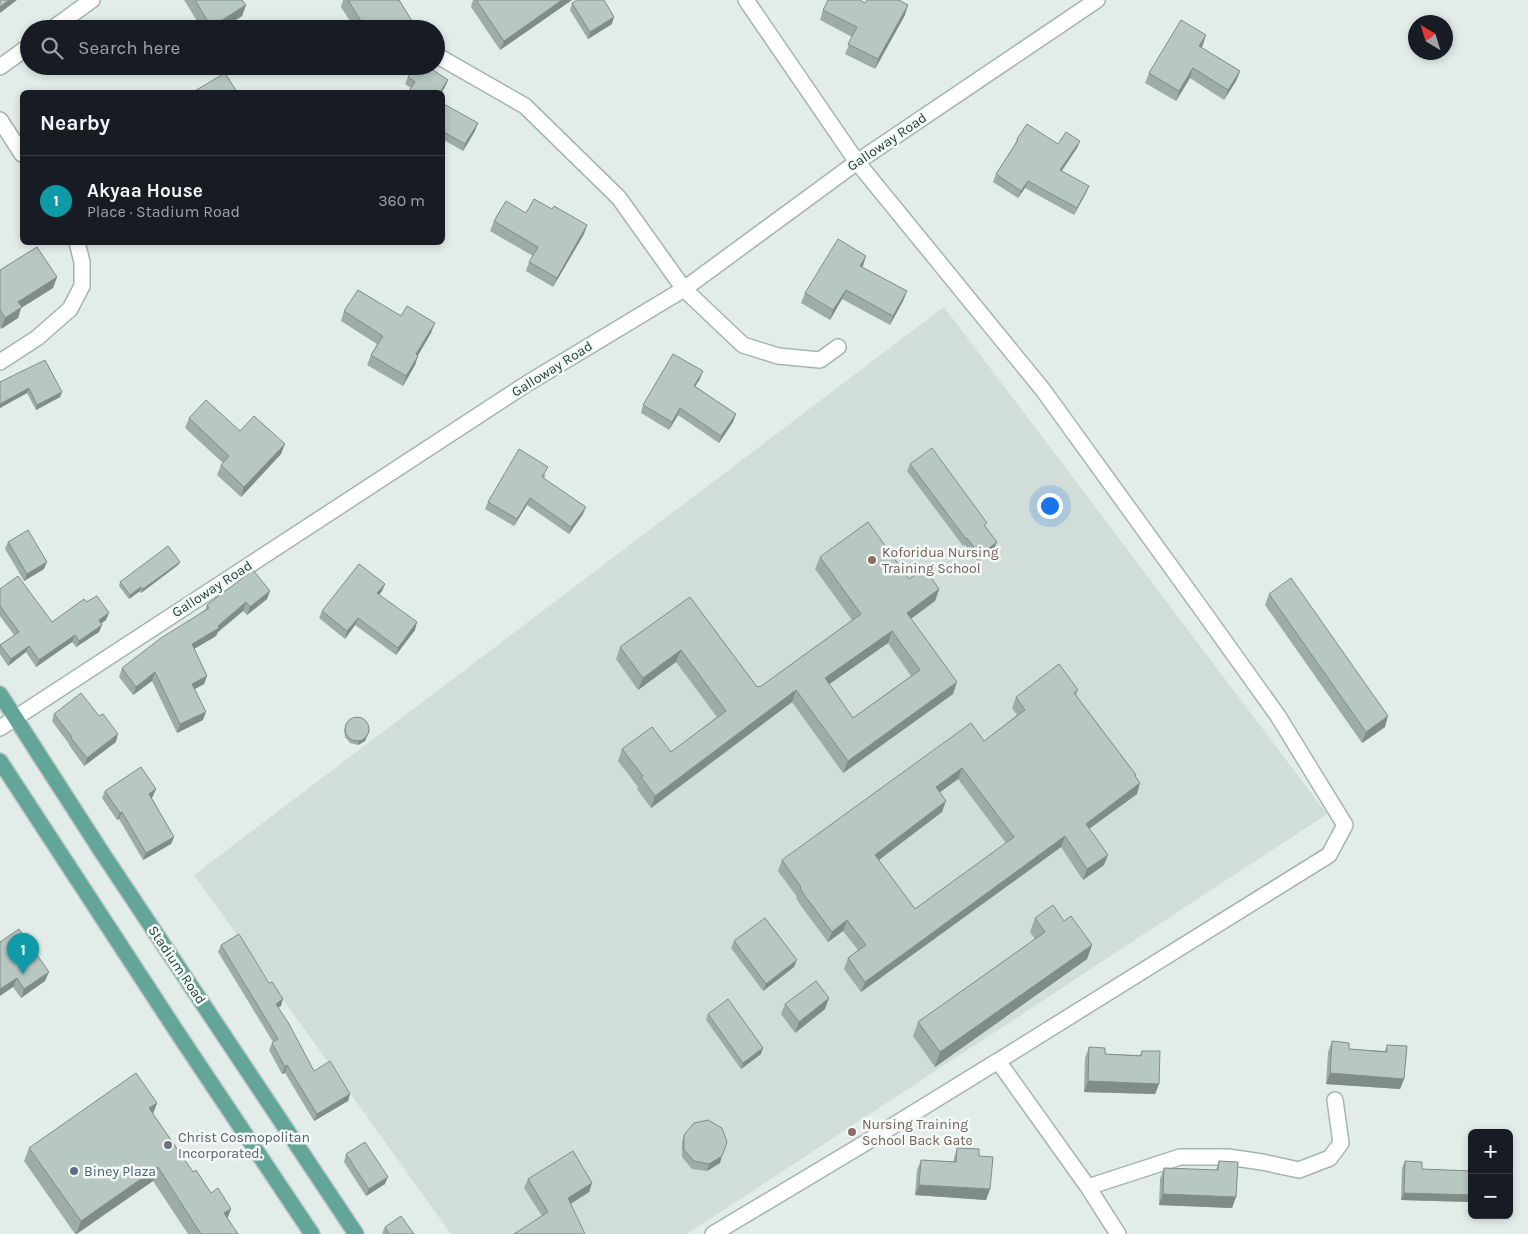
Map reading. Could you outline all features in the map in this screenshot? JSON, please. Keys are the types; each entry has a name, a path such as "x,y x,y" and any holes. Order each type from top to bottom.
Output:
{"main road":[{"name":"Stadium Road","path":"0,694 101,851 356,1234"},
{"path":"0,761 7,780 75,877 312,1234"}],"street":[{"path":"64,20 92,0"},
{"path":"713,1234 868,1141 1329,855 1345,825 1278,716 1042,390 857,162 746,0"},
{"name":"Galloway Road","path":"0,728 528,383 684,289 857,162 1097,0"},
{"path":"0,67 20,53"},
{"path":"445,60 525,106 619,198 684,289 743,345 778,356 820,360 838,347"},
{"path":"0,120 20,151"},
{"path":"0,362 37,338 70,309 82,286 82,262 78,245"},
{"path":"998,1061 1088,1187 1118,1234"},
{"path":"1088,1187 1180,1158 1228,1158 1262,1162 1299,1170 1330,1158 1340,1143 1335,1100"}],"shaded area":[{"name":"Koforidua Nursing Training School","path":"944,307 1327,814 687,1234 451,1234 194,875"}],"building":[{"path":"0,0 9,0 0,7"},
{"path":"195,0 242,0 246,5 222,20 207,20"},
{"path":"348,0 399,0 411,20 360,20"},
{"path":"476,0 562,0 504,41"},
{"path":"577,0 604,0 614,17 590,32 572,3"},
{"path":"828,0 860,0 865,3 867,0 899,0 908,5 878,59 848,44 857,27 823,10"},
{"path":"1181,20 1206,35 1199,46 1240,71 1228,90 1193,68 1179,91 1149,73"},
{"path":"222,75 226,75 236,90 196,90"},
{"path":"409,75 440,75 448,80 441,90 409,90 415,82 408,77"},
{"path":"445,105 478,123 465,144 445,133"},
{"path":"1027,124 1058,144 1066,132 1080,141 1060,170 1089,186 1077,208 1028,181 1021,191 996,174"},
{"path":"534,199 552,209 554,206 587,225 557,278 529,262 538,247 494,221 506,201 526,213"},
{"path":"838,239 866,256 860,266 907,291 893,316 846,290 833,310 805,293"},
{"path":"37,247 57,277 18,302 22,307 5,318 0,310 0,270"},
{"path":"358,290 401,316 407,306 435,323 416,354 418,356 406,376 371,355 383,336 344,311"},
{"path":"673,354 703,371 694,386 736,414 721,436 680,408 672,422 643,405"},
{"path":"45,360 62,392 37,405 29,388 0,404 0,382"},
{"path":"206,400 240,431 254,416 285,444 244,487 221,465 229,456 189,418"},
{"path":"932,448 987,523 984,525 997,542 980,555 910,464"},
{"path":"519,449 548,467 542,477 586,507 571,527 530,498 517,519 488,502"},
{"path":"868,522 909,579 924,568 939,589 907,613 957,682 848,761 796,690 655,796 641,777 643,776 622,749 652,727 671,752 726,711 681,650 643,678 620,647 690,597 757,687 760,687 861,614 820,557","holes":["892,631 920,670 853,718 825,678"]},
{"path":"28,530 47,562 27,574 8,542"},
{"path":"168,546 180,562 143,589 141,587 130,595 120,582"},
{"path":"359,564 385,584 377,593 417,622 398,648 358,618 347,631 322,611"},
{"path":"253,570 270,591 250,607 246,602 218,626 219,628 192,644 207,676 192,684 206,712 180,724 155,672 136,687 122,668 161,638 209,608 207,605"},
{"path":"18,576 52,622 84,599 86,602 97,596 109,613 99,620 102,625 79,641 75,635 39,660 29,646 11,659 0,645 19,632 0,606 0,589"},
{"path":"1291,578 1388,716 1366,732 1269,594"},
{"path":"1059,664 1078,690 1074,693 1136,775 1140,783 1086,824 1108,855 1087,869 1065,836 865,982 848,958 866,945 847,920 832,932 805,896 782,860 971,723 984,741 1025,710 1016,697","holes":["962,768 1014,837 915,909 875,855 946,801 936,787"]},
{"path":"81,693 99,716 103,714 118,734 87,758 54,714"},
{"path":"357,717 362,718 368,724 368,734 362,740 357,741 352,740 346,734 345,729 346,724 352,718"},
{"path":"141,767 156,789 149,794 174,837 146,853 122,812 120,813 105,791"},
{"path":"1053,905 1064,921 1071,916 1092,945 940,1052 918,1022 1045,932 1035,918"},
{"path":"765,918 797,960 766,984 734,941"},
{"path":"19,929 49,972 24,989 17,978 0,989 0,942"},
{"path":"239,934 269,983 272,982 283,999 276,1004 314,1071 330,1061 350,1094 317,1114 287,1065 285,1067 272,1043 278,1039 221,945"},
{"path":"816,981 829,998 799,1022 785,1004"},
{"path":"728,999 763,1048 743,1063 708,1014"},
{"path":"1332,1041 1349,1043 1349,1049 1387,1052 1387,1045 1407,1046 1404,1079 1330,1073"},
{"path":"1089,1047 1105,1048 1105,1054 1141,1056 1142,1051 1160,1051 1159,1084 1088,1081"},
{"path":"136,1073 157,1103 149,1108 193,1172 196,1170 211,1193 218,1188 231,1209 224,1213 238,1234 201,1234 158,1167 81,1221 29,1148"},
{"path":"708,1120 722,1128 727,1142 722,1156 709,1164 694,1161 684,1150 684,1135 694,1123"},
{"path":"365,1142 388,1177 369,1189 346,1154"},
{"path":"957,1148 979,1149 979,1156 993,1157 990,1189 919,1185 921,1160 956,1162"},
{"path":"573,1151 592,1183 568,1198 585,1234 514,1234 548,1212 528,1179"},
{"path":"1219,1161 1238,1162 1236,1197 1163,1194 1164,1168 1218,1170"},
{"path":"1405,1161 1422,1162 1422,1169 1468,1171 1468,1195 1404,1193"},
{"path":"401,1216 414,1234 389,1234 385,1227"}],"place":[{"name":"Koforidua Nursing Training School","path":"872,560"},
{"name":"Akyaa House","path":"23,974"},
{"name":"Nursing Training School Back Gate","path":"852,1132"},
{"name":"Christ Cosmopolitan Incorporated.","path":"168,1145"},
{"name":"Biney Plaza","path":"74,1171"}]}
